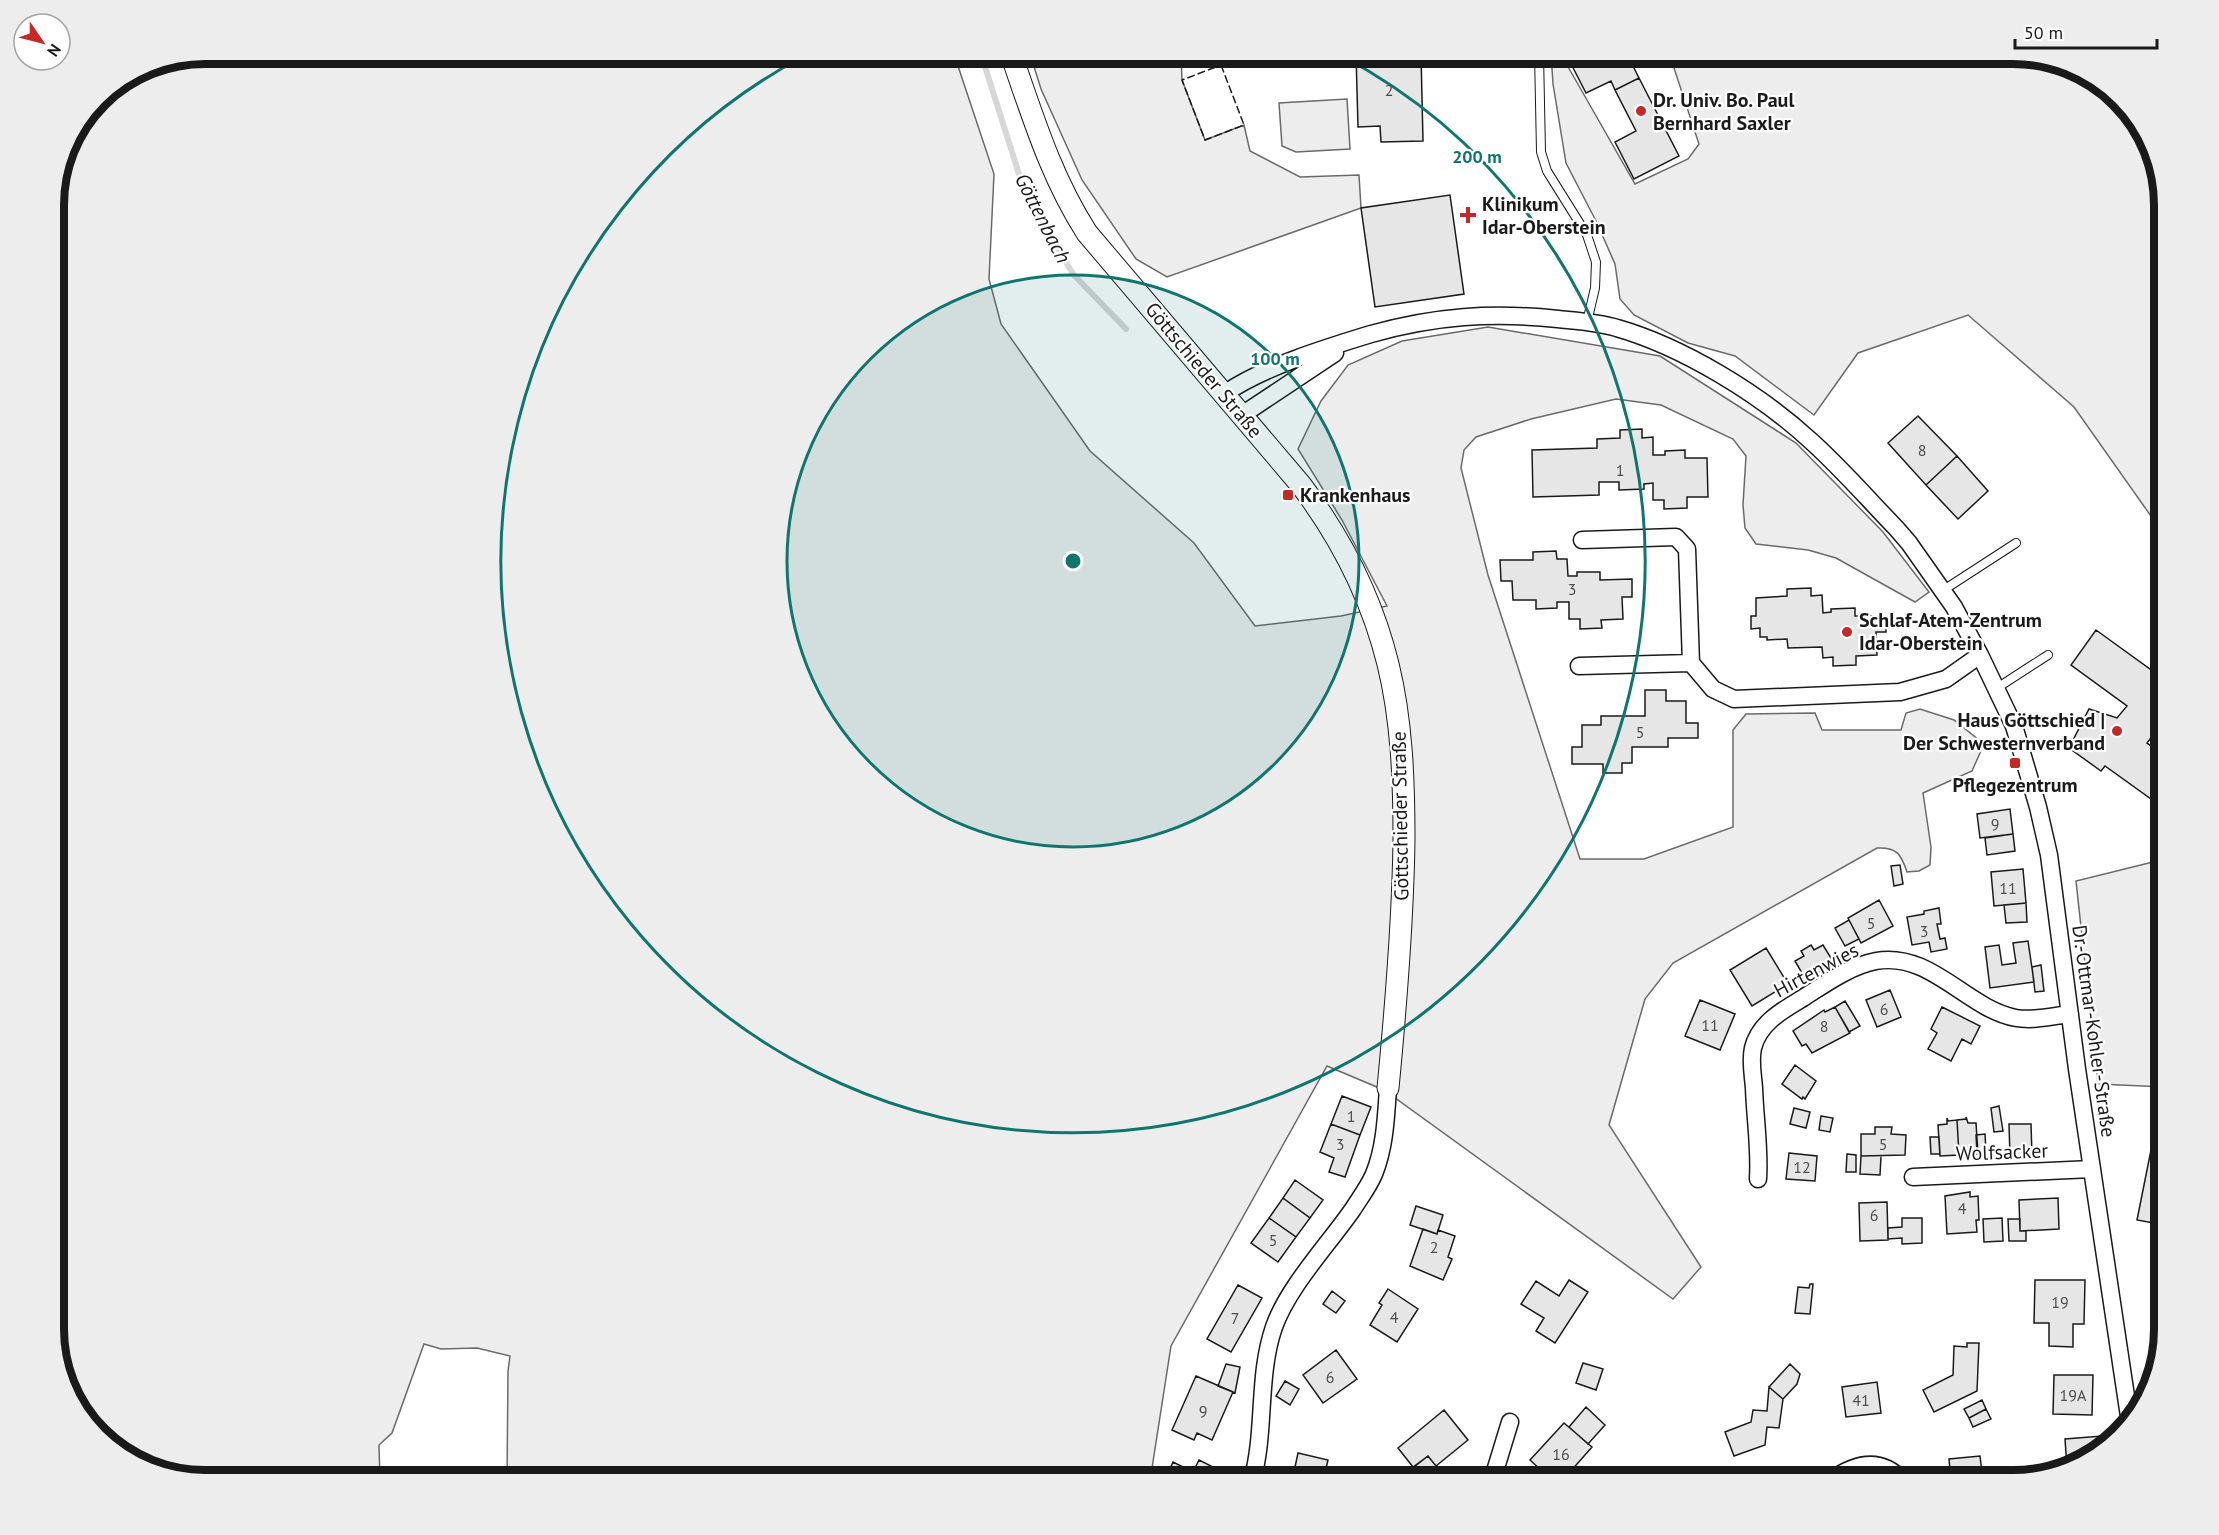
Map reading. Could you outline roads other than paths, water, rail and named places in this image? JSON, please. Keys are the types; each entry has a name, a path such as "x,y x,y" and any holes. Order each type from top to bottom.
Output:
{"street":[{"name":"Göttschieder Straße","path":"1015,65 1049,163 1070,206 1087,233 1325,516 1360,586 1378,630 1388,664 1401,748 1404,799 1401,938 1386,1126 1374,1175 1289,1297 1273,1328 1266,1362 1254,1470"},
{"name":"Dr.-Ottmar-Kohler-Straße","path":"1224,394 1253,376 1355,339 1418,322 1483,314 1508,314 1587,322 1634,334 1679,352 1736,385 1791,423 1812,441 1896,528 1954,607 1997,688 2014,726 2038,807 2049,855 2128,1412"},
{"name":"Dr.-Ottmar-Kohler-Straße","path":"1242,415 1355,339"},
{"path":"1582,540 1676,537 1687,549 1691,663 1713,688 1734,699 1900,692 1946,680 1980,655"},
{"path":"1579,666 1691,663"},
{"name":"Hirtenwies","path":"1758,1179 1752,1059 1759,1033 1768,1021 1784,1009 1838,977 1876,961 1891,960 1908,963 1947,981 1999,1012 2016,1018 2033,1019 2070,1014"},
{"name":"Wolfsacker","path":"1913,1177 2092,1169"},
{"path":"1495,1470 1510,1422"},
{"path":"1848,1470 1865,1464 1890,1470"}],"lane":[{"path":"1539,64 1541,152 1547,171 1587,235 1596,261 1595,288 1587,322"},
{"path":"1942,591 2016,543"},
{"path":"1997,688 2048,655"}],"waterway":[{"name":"Göttenbach","path":"984,65 1024,190 1073,274 1126,329"}],"place":[{"name":"Dr. Univ. Bo. Paul Bernhard Saxler","path":"1641,111"},
{"name":"Klinikum Idar-Oberstein","path":"1468,215"},
{"name":"Krankenhaus","path":"1288,495"},
{"name":"Schlaf-Atem-Zentrum Idar-Oberstein","path":"1847,632"},
{"name":"Haus Göttschied | Der Schwesternverband","path":"2117,731"},
{"name":"Pflegezentrum","path":"2015,763"}]}
